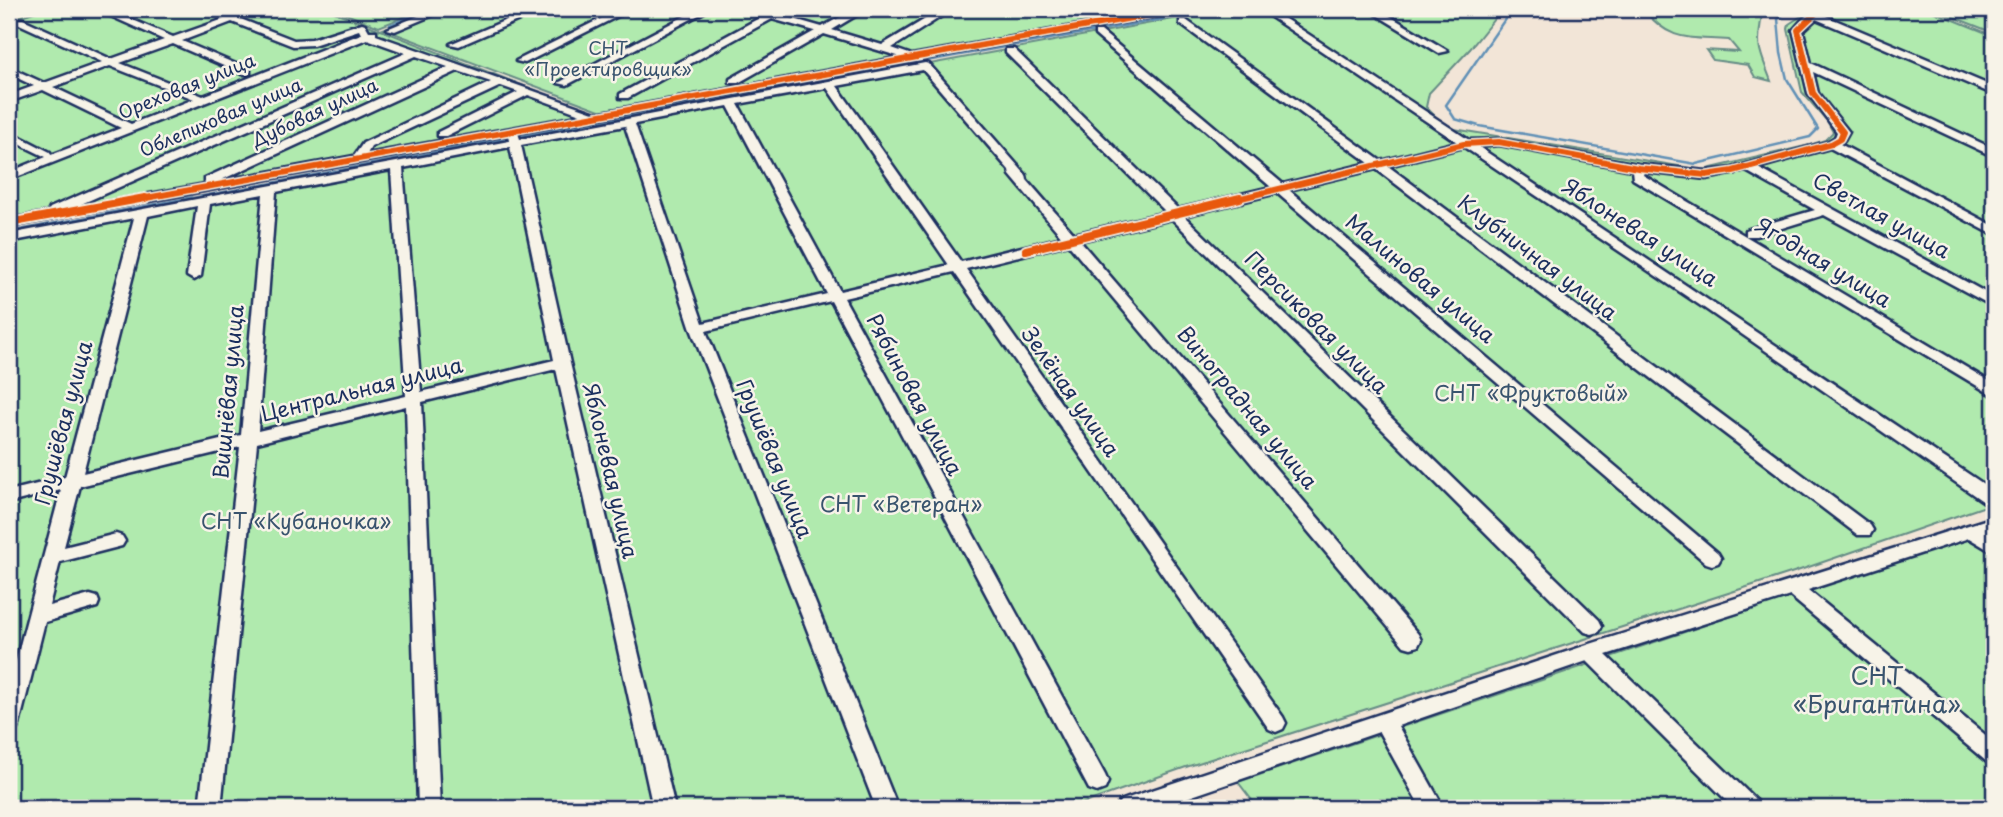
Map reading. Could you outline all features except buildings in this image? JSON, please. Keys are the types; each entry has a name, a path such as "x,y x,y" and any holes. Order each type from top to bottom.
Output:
{"street":[{"path":"100,9 246,72"},
{"path":"207,9 293,43 313,42 362,26 366,35 594,115"},
{"path":"392,29 443,9"},
{"path":"456,44 540,9"},
{"path":"521,61 627,9"},
{"path":"563,83 705,9"},
{"path":"750,9 913,57"},
{"path":"624,96 783,9"},
{"path":"734,82 862,9"},
{"path":"883,48 948,9"},
{"name":"Яблоневая улица","path":"1264,9 1992,497"},
{"path":"1372,9 1443,51"},
{"path":"698,329 1464,144 1499,142 1638,168 1706,175 1747,167 1831,144 1840,139 1843,132 1813,93 1798,30 1817,11 1994,91"},
{"path":"9,238 397,166 594,115 913,57 1182,15"},
{"name":"Клубничная улица","path":"1182,15 1864,530"},
{"path":"9,99 233,19"},
{"path":"20,21 198,97"},
{"name":"Ореховая улица","path":"9,176 379,31"},
{"name":"Малиновая улица","path":"1098,33 1712,558"},
{"name":"Персиковая улица","path":"1010,51 1592,626"},
{"name":"Облепиховая улица","path":"42,217 72,201 415,53"},
{"path":"1805,64 1994,153"},
{"path":"11,226 42,217 358,159 629,122 925,66"},
{"path":"925,66 1022,178"},
{"path":"925,66 1413,639"},
{"name":"Дубовая улица","path":"186,191 458,67"},
{"path":"9,70 128,127"},
{"path":"358,159 368,145 500,82"},
{"path":"768,95 767,90 780,82"},
{"name":"Зелёная улица","path":"830,84 1276,723"},
{"path":"442,134 526,92"},
{"name":"Рябиновая улица","path":"732,103 1097,782"},
{"name":"Грушёвая улица","path":"629,122 698,329 887,808"},
{"path":"9,134 46,154"},
{"name":"Яблоневая улица","path":"514,137 562,363 664,808"},
{"path":"1831,144 1994,231"},
{"path":"397,166 414,398 429,808"},
{"name":"Светлая улица","path":"1747,167 1994,303"},
{"name":"Ягодная улица","path":"1638,168 1637,176 1994,391"},
{"name":"Вишнёвая улица","path":"209,808 249,439 270,189"},
{"path":"194,276 204,202"},
{"path":"1046,205 1072,238"},
{"path":"1751,233 1826,210"},
{"name":"Грушёвая улица","path":"9,725 142,213"},
{"name":"Центральная улица","path":"9,497 562,363"},
{"path":"1137,807 1590,652 1994,523"},
{"path":"1971,530 1994,547"},
{"path":"53,557 116,541"},
{"path":"1792,587 1994,755"},
{"path":"37,617 90,602"},
{"path":"1590,652 1749,808"},
{"path":"1384,721 1433,808"}],"green space":[{"path":"43,9 327,9 604,117 9,227 9,20"},
{"path":"333,9 424,9 379,27"},
{"name":"СНТ «Проектировщик»","path":"434,9 1126,9 1144,13 602,111 383,29"},
{"path":"1227,9 1502,9 1429,93 1426,107 1437,118 1454,129 1703,170 1810,145 1825,140 1833,132 1802,92 1788,29 1789,24 1812,9 1927,9 1994,36 1994,503 1800,570 1186,767 1070,808 659,808 558,365 513,141"},
{"path":"1643,9 1776,9 1762,15 1759,35 1761,55 1771,81 1755,77 1748,65 1713,60 1706,50 1739,52 1729,40 1691,38 1672,33 1662,28"},
{"path":"1933,9 1994,9 1994,33"},
{"name":"СНТ «Кубаночка»","path":"512,141 556,368 657,808 9,808 9,236"},
{"name":"СНТ «Бригантина»","path":"1994,528 1994,808 1258,808 1238,782"}],"waterway":[{"path":"390,25 430,9"},
{"path":"774,88 1219,9"},
{"path":"1512,9 1446,105 1455,119 1479,126 1696,164 1810,137 1818,129 1787,79 1778,19 1790,9"},
{"path":"182,200 760,91"},
{"path":"17,231 191,198"}],"cycle path":[{"path":"9,223 1181,9"},
{"path":"1026,250 1464,144 1499,142 1638,168 1706,175 1733,171 1831,144 1840,139 1843,132 1813,93 1798,30 1820,9"}],"park label":[{"name":"СНТ «Фруктовый»","path":"1531,394"},
{"name":"СНТ «Ветеран»","path":"901,505"}]}
